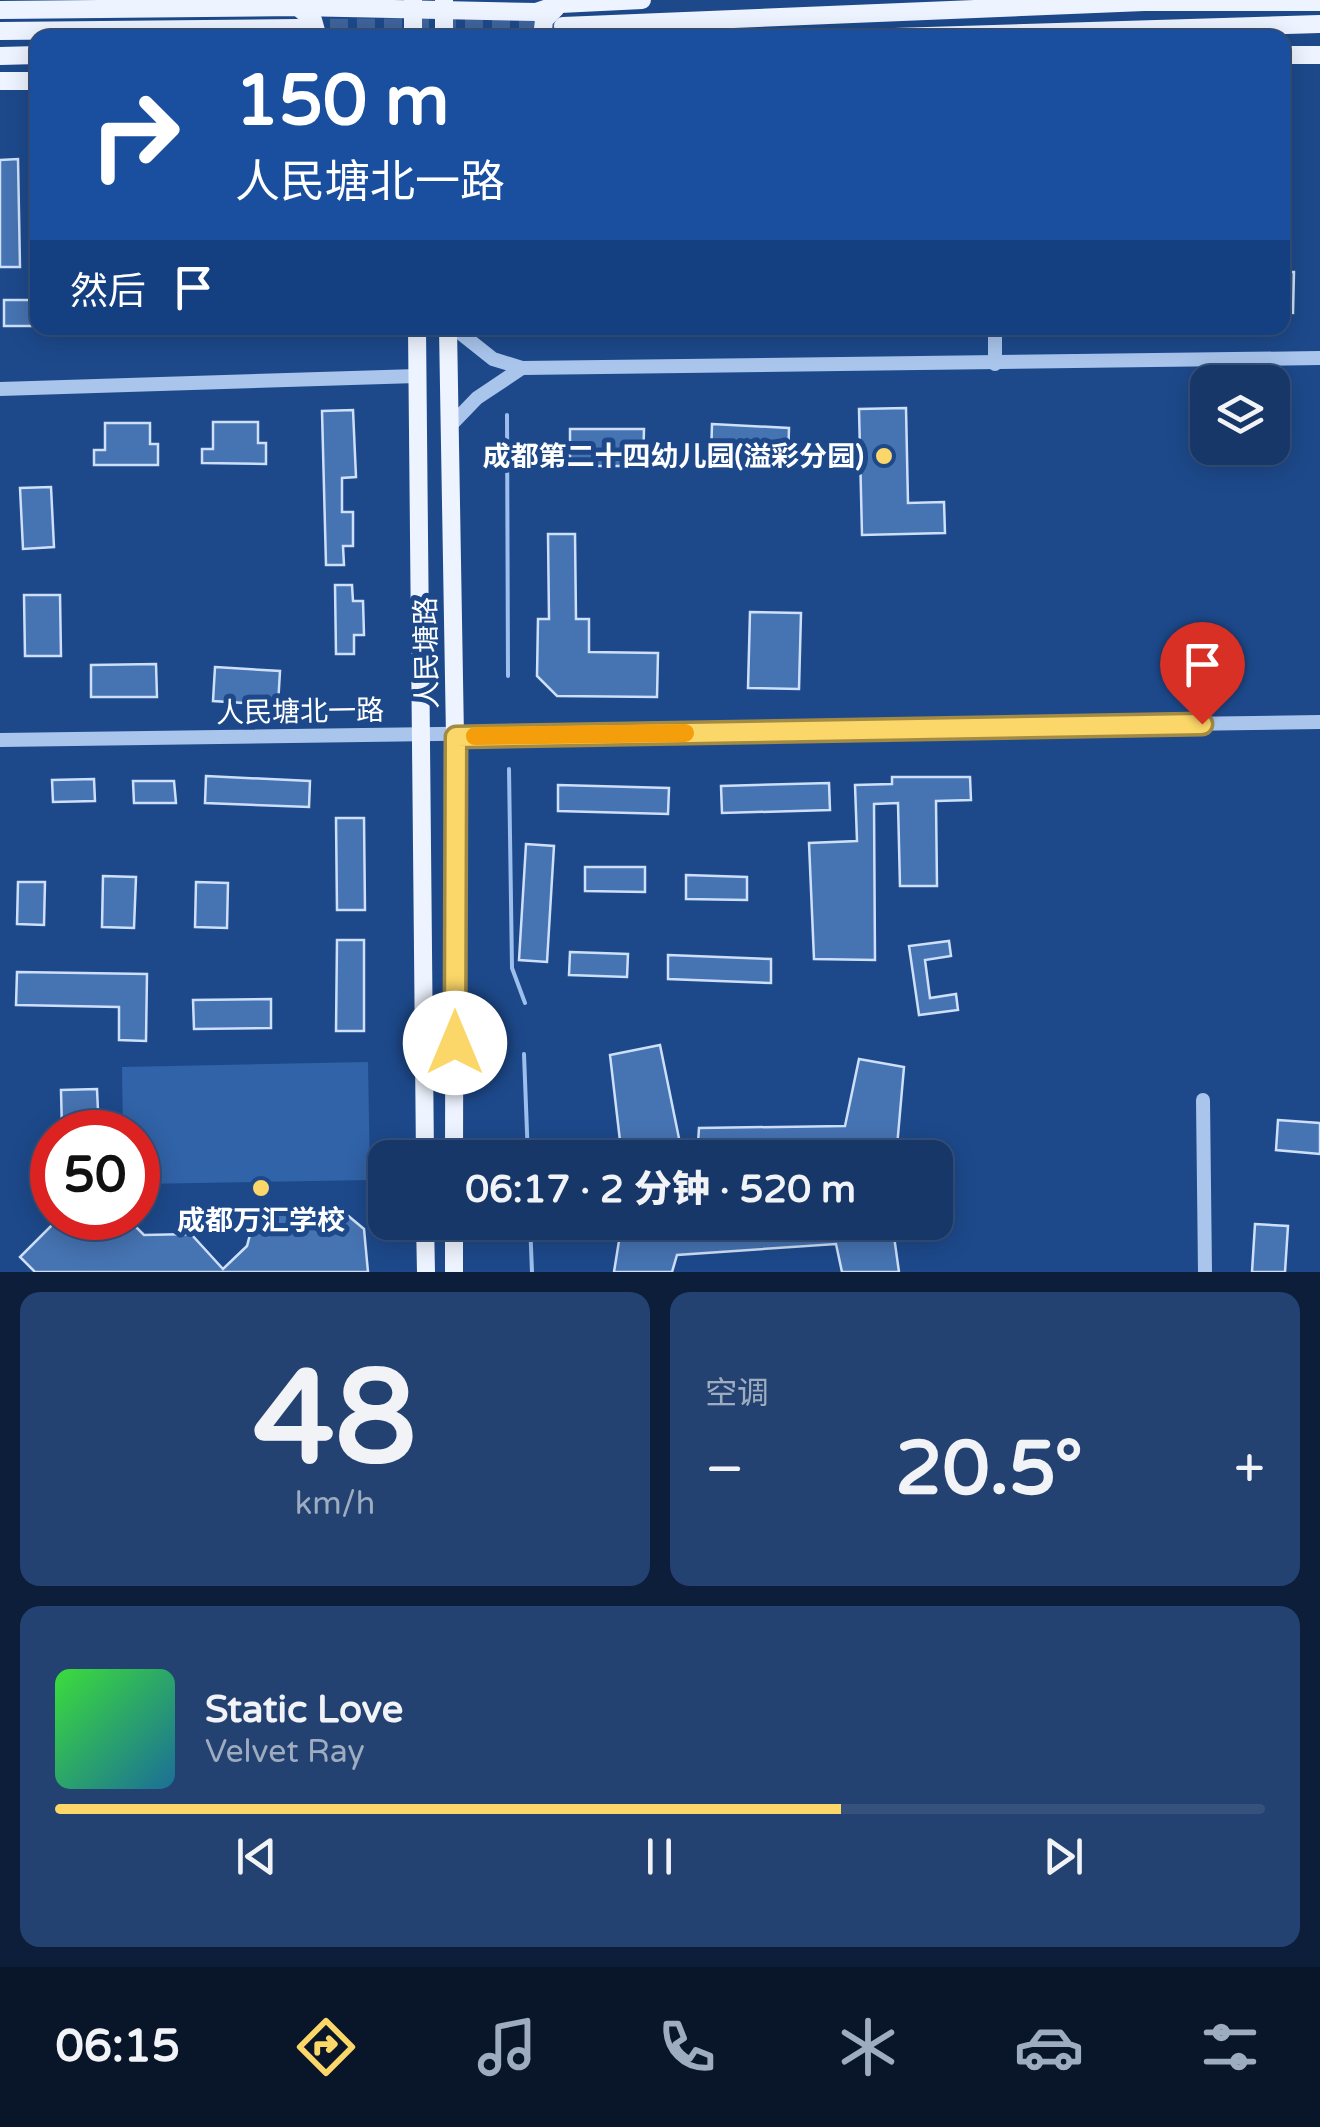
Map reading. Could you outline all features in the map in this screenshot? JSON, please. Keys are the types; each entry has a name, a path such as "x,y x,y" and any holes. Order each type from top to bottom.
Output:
{"main road":[{"path":"0,10 413,4 536,12 560,4 642,0"},
{"path":"563,26 1144,2 1320,2"},
{"path":"413,4 414,30"},
{"path":"543,30 544,20 560,4"},
{"path":"298,7 312,20 315,30"},
{"path":"1123,30 1320,24"},
{"path":"99,30 298,28"},
{"path":"0,31 30,31"},
{"path":"1290,55 1320,54"},
{"path":"0,56 30,55"},
{"path":"0,82 30,81"},
{"name":"人民塘路","path":"417,335 425,1140"},
{"name":"人民塘路","path":"451,335 456,737 454,1140"},
{"path":"426,1240 426,1272"},
{"path":"454,1240 454,1272"}],"street":[{"path":"460,335 493,359 522,368 1320,358"},
{"path":"995,335 996,364"},
{"path":"450,426 477,398 522,368"},
{"path":"0,389 418,376"},
{"name":"人民塘北一路","path":"0,740 456,737 1320,722"},
{"path":"1203,1100 1205,1272"}],"shaded area":[{"path":"368,1062 368,1180 160,1184 160,1110 123,1110 122,1067"}],"building":[{"path":"18,159 20,267 0,267 0,160"},
{"path":"1290,272 1294,272 1293,313 1290,313"},
{"path":"4,300 30,300 30,326 4,326"},
{"name":"成都第二十四幼儿园(溢彩分园)","path":"906,408 908,503 944,502 945,533 862,535 859,409"},
{"path":"353,410 356,477 342,478 342,512 353,512 353,546 343,546 344,565 326,565 322,411"},
{"path":"213,422 258,422 258,443 266,443 266,464 202,463 202,449 213,449"},
{"path":"105,423 150,423 150,444 158,444 158,465 94,465 94,450 105,450"},
{"path":"712,424 789,428 788,461 711,457"},
{"path":"570,429 644,429 643,466 570,466"},
{"path":"51,487 54,547 23,549 20,488"},
{"path":"548,534 575,534 576,619 589,619 589,652 658,653 657,697 557,696 537,676 538,619 549,619"},
{"path":"335,585 352,585 353,601 363,601 364,635 354,635 354,654 336,654"},
{"path":"24,595 60,595 61,656 25,656"},
{"path":"750,612 801,613 799,689 748,688"},
{"path":"156,664 157,697 91,697 91,665"},
{"path":"215,667 280,671 278,705 213,701"},
{"path":"206,776 310,781 309,807 205,803"},
{"path":"892,777 970,777 971,800 936,801 937,886 900,886 898,803 874,804 875,960 814,959 809,843 857,841 855,785 892,784"},
{"path":"94,779 95,801 53,802 52,780"},
{"path":"133,781 174,781 176,803 134,803"},
{"path":"829,783 830,810 722,813 721,786"},
{"path":"558,785 669,788 668,814 558,811"},
{"path":"336,818 364,818 365,910 337,910"},
{"path":"526,844 554,846 547,962 519,960"},
{"path":"585,867 645,867 645,892 585,891"},
{"path":"686,875 747,877 747,900 686,899"},
{"path":"103,876 136,877 134,928 102,927"},
{"path":"18,882 45,882 44,925 17,924"},
{"path":"196,882 228,883 227,928 195,927"},
{"path":"337,940 364,940 364,1031 336,1031"},
{"path":"949,941 951,956 925,960 930,998 956,994 958,1010 919,1015 909,946"},
{"path":"570,952 628,954 627,977 569,975"},
{"path":"668,955 771,959 771,983 668,979"},
{"path":"17,972 147,974 146,1041 119,1040 119,1007 16,1005"},
{"path":"271,999 271,1028 194,1029 193,1000"},
{"path":"660,1045 679,1140 620,1140 610,1055"},
{"path":"859,1059 904,1067 898,1140 698,1140 699,1128 845,1126"},
{"path":"97,1089 98,1110 61,1110 61,1090"},
{"path":"1278,1120 1320,1123 1320,1154 1276,1150"},
{"path":"257,1208 340,1209 364,1229 368,1272 35,1272 20,1257 37,1240 160,1240 160,1235 191,1234 223,1269 247,1246"},
{"path":"1255,1224 1288,1226 1285,1272 1252,1272"},
{"path":"619,1240 895,1240 899,1272 842,1272 836,1244 677,1255 672,1272 614,1272"}],"waterway":[{"path":"507,415 508,676"},
{"path":"509,769 512,968 525,1003"},
{"path":"524,1054 527,1140"},
{"path":"531,1240 532,1272"}],"tunnel":[{"path":"303,28 563,26"}],"slow traffic":[{"path":"475,736 685,733"}],"place":[{"name":"成都第二十四幼儿园(溢彩分园)","path":"884,456"},
{"name":"成都万汇学校","path":"261,1188"}],"route":[{"path":"455,1043 456,737 1202,724"}]}
